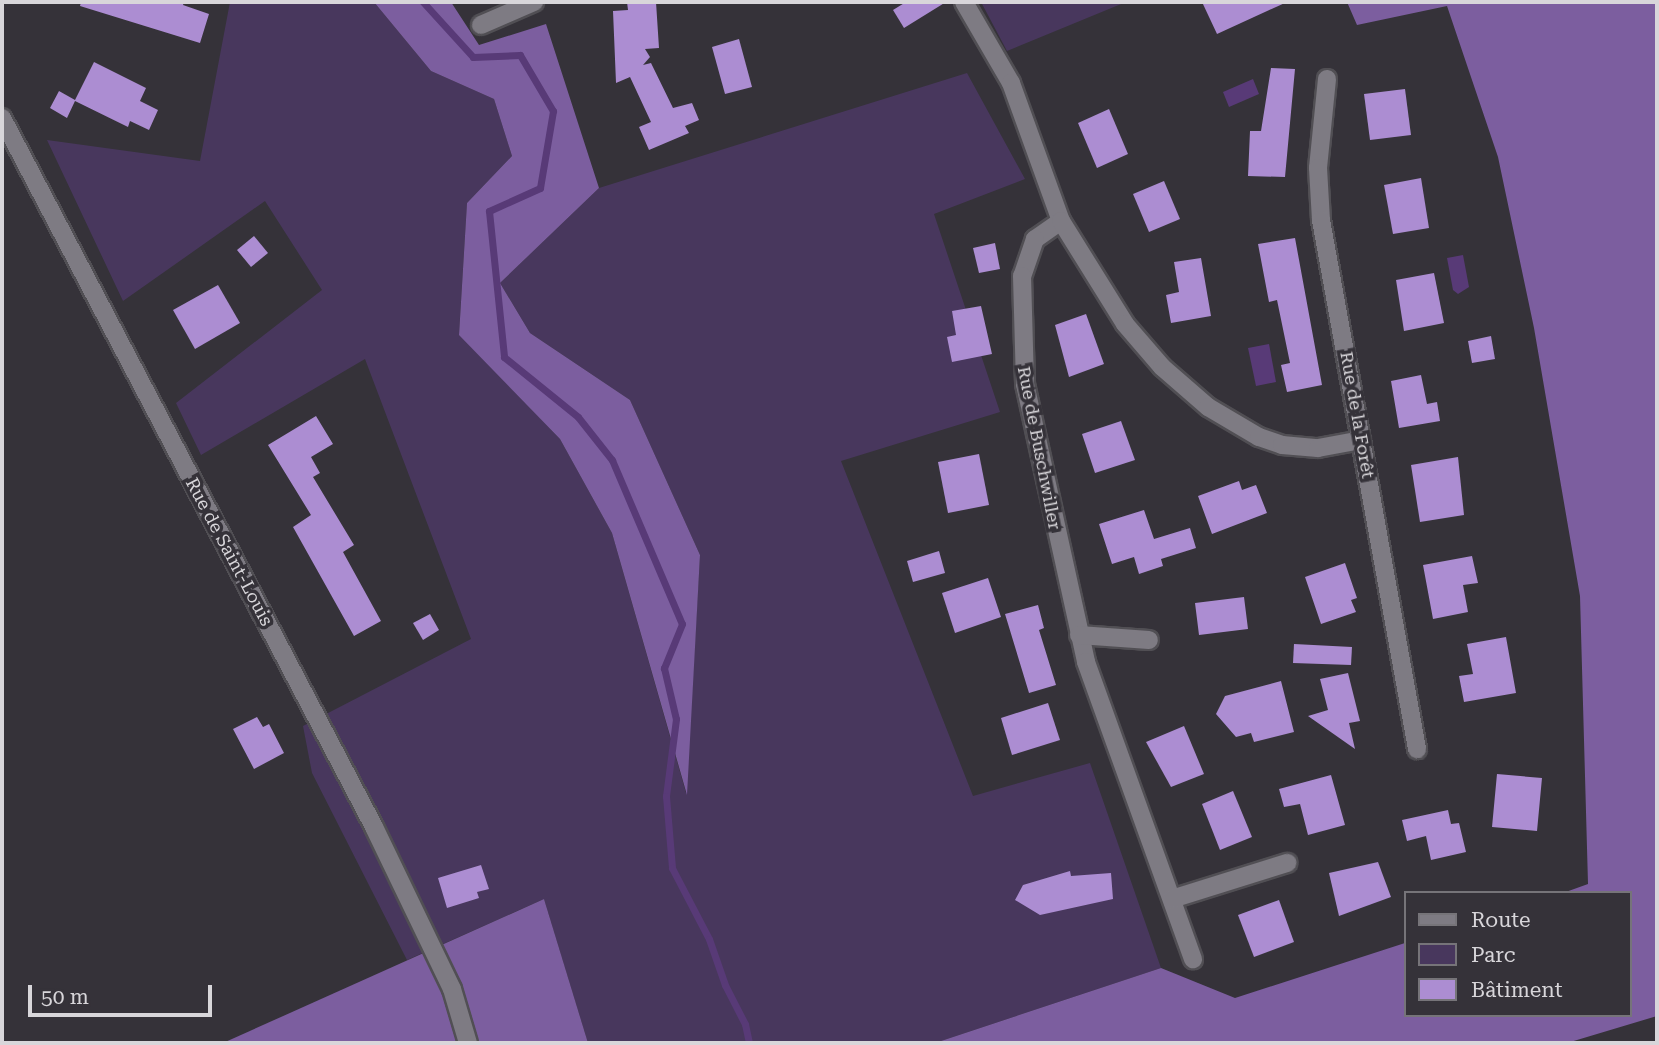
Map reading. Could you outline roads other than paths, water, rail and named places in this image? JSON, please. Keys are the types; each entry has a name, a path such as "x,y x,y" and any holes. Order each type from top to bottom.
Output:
{"street":[{"path":"481,25 534,2"},
{"path":"964,2 1011,83 1061,221 1125,324 1162,367 1208,407 1259,437 1282,444 1318,448 1362,440"},
{"name":"Rue de la Forêt","path":"1327,79 1318,189 1417,749"},
{"name":"Rue de Saint-Louis","path":"2,118 324,728 452,989 468,1043"},
{"name":"Rue de Buschwiller","path":"1061,221 1035,239 1026,258 1020,322 1025,384 1079,635 1097,700 1193,959"},
{"path":"1079,635 1149,640"},
{"path":"1172,899 1287,863"}],"waterway":[{"path":"423,2 473,57 520,55 553,111 540,188 489,211 504,357 578,417 612,460 682,624 664,668 676,719 666,796 672,868 709,939 725,985 745,1024 749,1043"}]}
